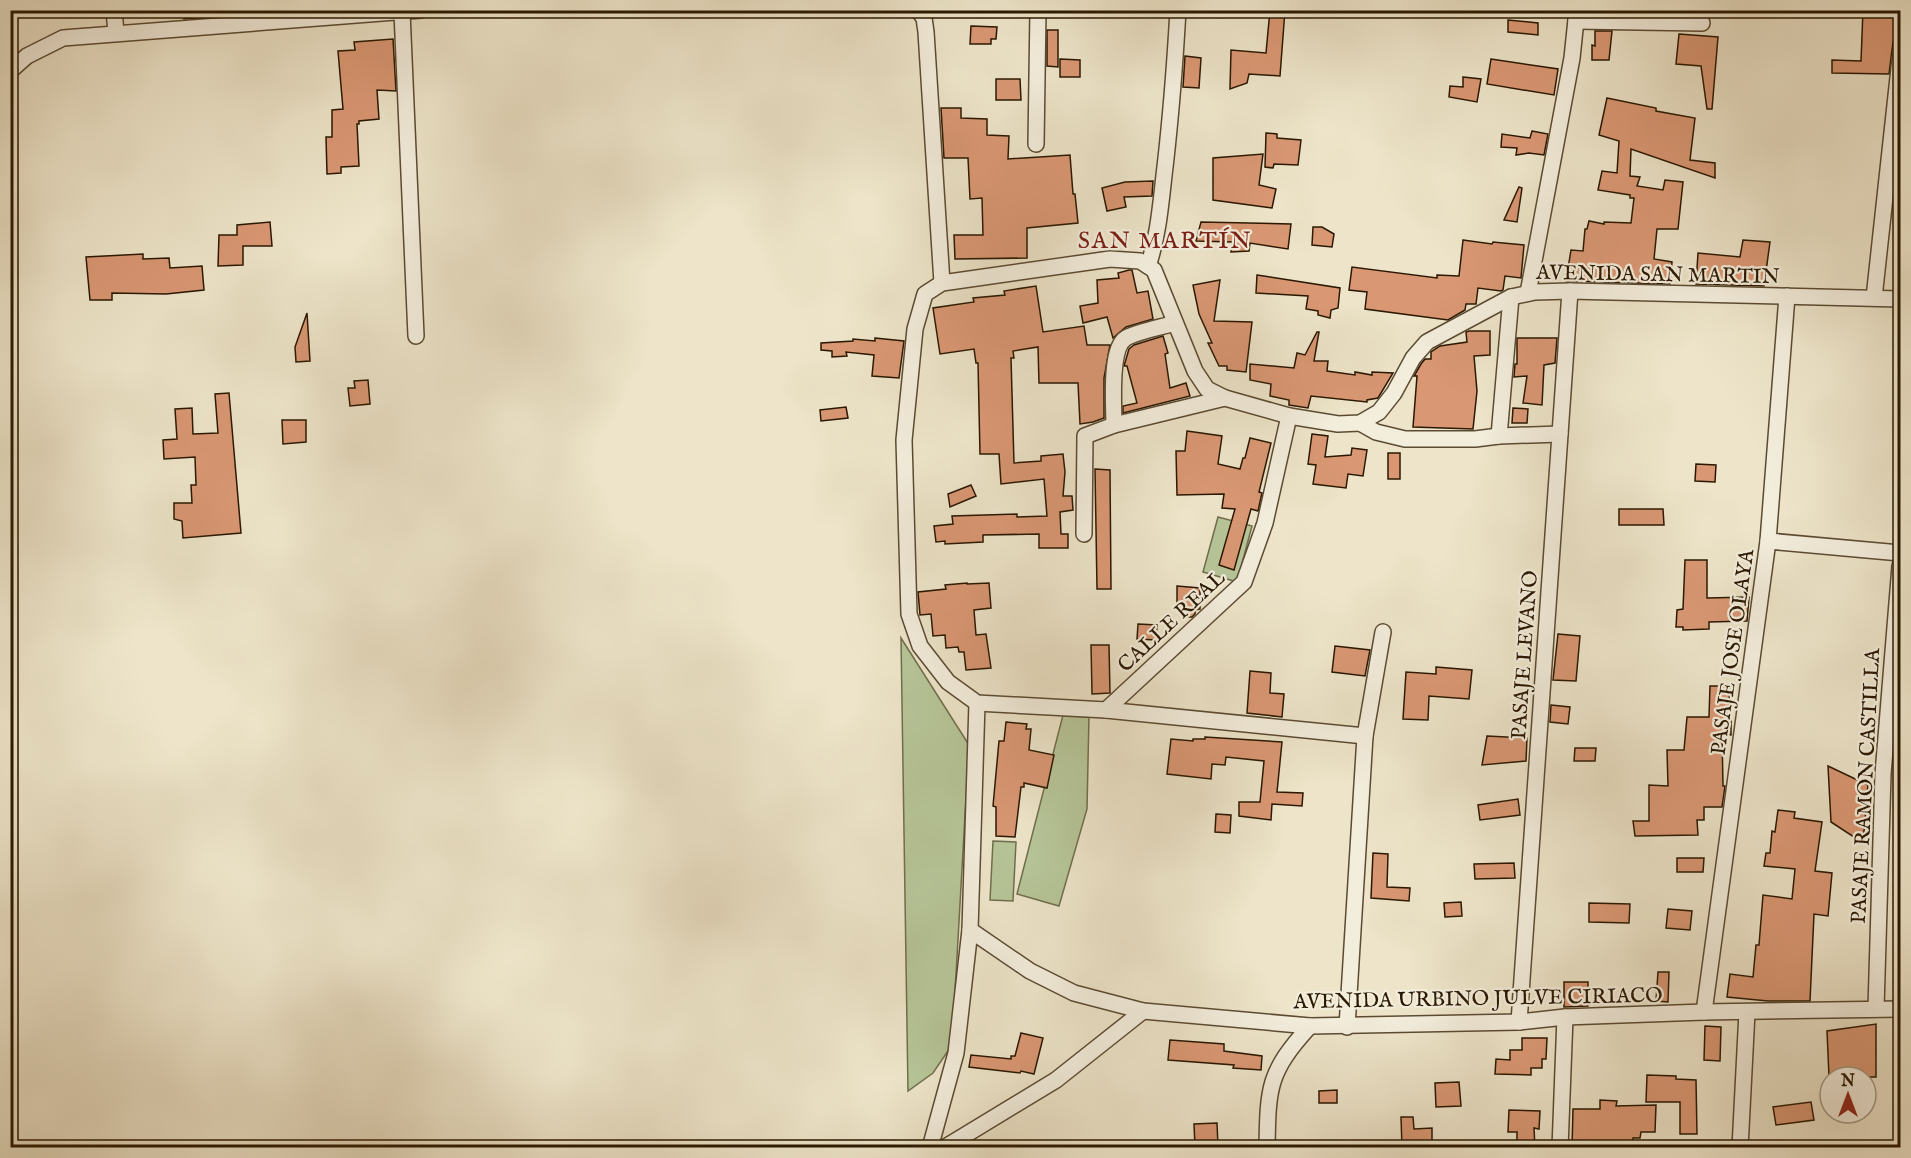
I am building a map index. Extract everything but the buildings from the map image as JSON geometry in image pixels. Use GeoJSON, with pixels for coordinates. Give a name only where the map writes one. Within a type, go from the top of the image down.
{"type":"FeatureCollection","features":[{"type":"Feature","properties":{"kind":"street"},"geometry":{"type":"LineString","coordinates":[[114,10],[116,33]]}},
{"type":"Feature","properties":{"kind":"street"},"geometry":{"type":"LineString","coordinates":[[10,71],[27,56],[63,38],[325,14],[421,10]]}},
{"type":"Feature","properties":{"kind":"street"},"geometry":{"type":"LineString","coordinates":[[918,10],[924,18],[926,32],[942,284]]}},
{"type":"Feature","properties":{"kind":"street"},"geometry":{"type":"LineString","coordinates":[[1036,144],[1038,10]]}},
{"type":"Feature","properties":{"kind":"street"},"geometry":{"type":"LineString","coordinates":[[1148,266],[1155,245],[1159,217],[1173,97],[1178,10]]}},
{"type":"Feature","properties":{"kind":"street"},"geometry":{"type":"LineString","coordinates":[[402,12],[416,336]]}},
{"type":"Feature","properties":{"kind":"street"},"geometry":{"type":"LineString","coordinates":[[1528,293],[1572,58],[1577,16],[1702,23]]}},
{"type":"Feature","properties":{"kind":"street"},"geometry":{"type":"LineString","coordinates":[[1874,298],[1900,59]]}},
{"type":"Feature","properties":{"kind":"street"},"geometry":{"type":"LineString","coordinates":[[1365,736],[1106,710],[977,703],[948,682],[920,646],[909,614],[904,440],[915,329],[925,294],[942,284],[1110,259],[1140,261],[1154,270],[1195,371],[1207,389],[1225,398],[1289,416],[1338,424],[1360,423],[1376,432],[1405,439],[1475,439],[1560,434]]}},
{"type":"Feature","properties":{"kind":"street","name":"AVENIDA SAN MARTIN"},"geometry":{"type":"LineString","coordinates":[[1360,423],[1379,412],[1394,393],[1413,358],[1427,342],[1511,297],[1528,293],[1570,291],[1900,299]]}},
{"type":"Feature","properties":{"kind":"street","name":"PASAJE LEVANO"},"geometry":{"type":"LineString","coordinates":[[1519,1022],[1570,291]]}},
{"type":"Feature","properties":{"kind":"street","name":"PASAJE JOSE OLAYA"},"geometry":{"type":"LineString","coordinates":[[1704,1012],[1768,540],[1787,296]]}},
{"type":"Feature","properties":{"kind":"street"},"geometry":{"type":"LineString","coordinates":[[1499,436],[1511,297]]}},
{"type":"Feature","properties":{"kind":"street"},"geometry":{"type":"LineString","coordinates":[[1114,425],[1115,361],[1119,345],[1125,339],[1175,323]]}},
{"type":"Feature","properties":{"kind":"street"},"geometry":{"type":"LineString","coordinates":[[1084,534],[1084,436],[1114,425],[1225,398]]}},
{"type":"Feature","properties":{"kind":"street","name":"CALLE REAL"},"geometry":{"type":"LineString","coordinates":[[1106,710],[1244,582],[1265,523],[1289,416]]}},
{"type":"Feature","properties":{"kind":"street"},"geometry":{"type":"LineString","coordinates":[[1768,540],[1900,553]]}},
{"type":"Feature","properties":{"kind":"street","name":"PASAJE RAMON CASTILLA"},"geometry":{"type":"LineString","coordinates":[[1876,1008],[1883,774],[1900,566]]}},
{"type":"Feature","properties":{"kind":"street"},"geometry":{"type":"LineString","coordinates":[[1347,1027],[1365,736],[1383,632]]}},
{"type":"Feature","properties":{"kind":"street"},"geometry":{"type":"LineString","coordinates":[[930,1148],[956,1053],[970,930],[977,703]]}},
{"type":"Feature","properties":{"kind":"street","name":"AVENIDA URBINO JULVE CIRIACO"},"geometry":{"type":"LineString","coordinates":[[970,930],[1030,971],[1074,993],[1143,1011],[1310,1026],[1519,1022],[1565,1017],[1704,1012],[1900,1009]]}},
{"type":"Feature","properties":{"kind":"street"},"geometry":{"type":"LineString","coordinates":[[944,1148],[1056,1080],[1143,1011]]}},
{"type":"Feature","properties":{"kind":"street"},"geometry":{"type":"LineString","coordinates":[[1740,1148],[1747,1012]]}},
{"type":"Feature","properties":{"kind":"street"},"geometry":{"type":"LineString","coordinates":[[1560,1148],[1565,1017]]}},
{"type":"Feature","properties":{"kind":"street"},"geometry":{"type":"LineString","coordinates":[[1267,1148],[1268,1101],[1274,1074],[1288,1051],[1310,1026]]}},
{"type":"Feature","properties":{"kind":"green space"},"geometry":{"type":"Polygon","coordinates":[[[1218,517],[1252,526],[1237,582],[1203,572],[1218,517]]]}},
{"type":"Feature","properties":{"kind":"green space"},"geometry":{"type":"Polygon","coordinates":[[[901,638],[969,745],[952,1045],[933,1073],[908,1091],[901,638]]]}},
{"type":"Feature","properties":{"kind":"green space"},"geometry":{"type":"Polygon","coordinates":[[[1063,715],[1089,716],[1087,809],[1059,906],[1017,894],[1063,715]]]}},
{"type":"Feature","properties":{"kind":"green space"},"geometry":{"type":"Polygon","coordinates":[[[993,841],[1016,842],[1013,901],[990,900],[993,841]]]}},
{"type":"Feature","properties":{"kind":"district","name":"SAN MARTÍN"},"geometry":{"type":"Point","coordinates":[1165,240]}}]}
